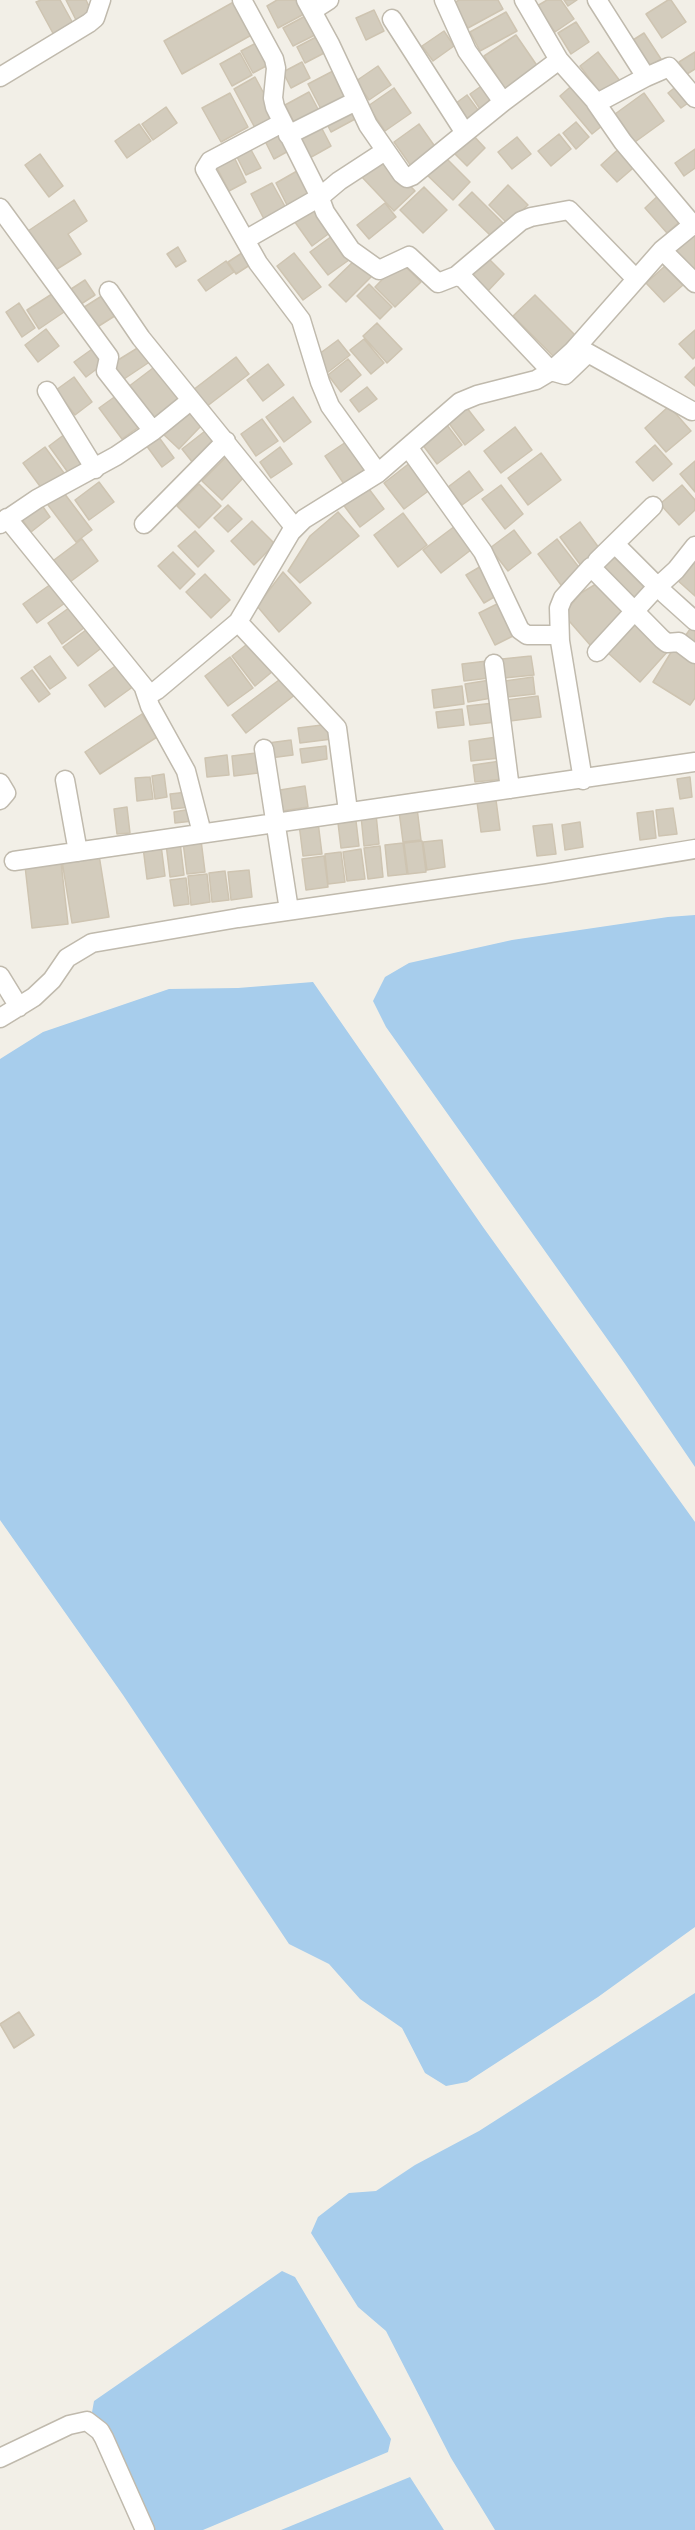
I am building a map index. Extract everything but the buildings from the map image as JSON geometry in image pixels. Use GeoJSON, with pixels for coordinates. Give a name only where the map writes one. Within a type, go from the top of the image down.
{"type":"FeatureCollection","features":[{"type":"Feature","properties":{"kind":"street"},"geometry":{"type":"LineString","coordinates":[[0,77],[89,23],[94,18],[102,0]]}},
{"type":"Feature","properties":{"kind":"street"},"geometry":{"type":"LineString","coordinates":[[242,0],[274,59],[276,68],[273,101],[320,197],[325,212],[349,247],[379,270],[409,256],[438,284],[456,276],[521,221],[569,210],[636,279]]}},
{"type":"Feature","properties":{"kind":"street"},"geometry":{"type":"LineString","coordinates":[[329,0],[309,6],[330,44],[356,101],[386,152],[407,178],[559,60]]}},
{"type":"Feature","properties":{"kind":"street"},"geometry":{"type":"LineString","coordinates":[[444,0],[467,51],[503,102]]}},
{"type":"Feature","properties":{"kind":"street"},"geometry":{"type":"LineString","coordinates":[[190,401],[153,431],[95,469],[37,499],[4,521],[144,688],[152,693],[238,622],[295,528],[304,519],[378,473],[460,402],[477,395],[536,380],[551,372],[573,351],[662,250],[694,224],[623,142],[596,103],[559,60],[524,0]]}},
{"type":"Feature","properties":{"kind":"street"},"geometry":{"type":"LineString","coordinates":[[597,0],[646,77]]}},
{"type":"Feature","properties":{"kind":"street"},"geometry":{"type":"LineString","coordinates":[[392,19],[465,133]]}},
{"type":"Feature","properties":{"kind":"street"},"geometry":{"type":"LineString","coordinates":[[596,103],[601,103],[646,77],[669,67],[695,98]]}},
{"type":"Feature","properties":{"kind":"street"},"geometry":{"type":"LineString","coordinates":[[356,101],[210,161],[205,167],[258,263],[301,320],[320,382],[330,406],[378,473]]}},
{"type":"Feature","properties":{"kind":"street"},"geometry":{"type":"LineString","coordinates":[[245,240],[320,197],[339,181],[386,152]]}},
{"type":"Feature","properties":{"kind":"street"},"geometry":{"type":"LineString","coordinates":[[0,208],[110,357],[106,371],[153,431]]}},
{"type":"Feature","properties":{"kind":"street"},"geometry":{"type":"LineString","coordinates":[[662,250],[695,284]]}},
{"type":"Feature","properties":{"kind":"street"},"geometry":{"type":"LineString","coordinates":[[456,276],[463,278],[551,372],[565,375],[588,353],[692,411]]}},
{"type":"Feature","properties":{"kind":"street"},"geometry":{"type":"LineString","coordinates":[[109,291],[133,327],[190,401],[226,441],[295,528]]}},
{"type":"Feature","properties":{"kind":"street"},"geometry":{"type":"LineString","coordinates":[[47,391],[95,469]]}},
{"type":"Feature","properties":{"kind":"street"},"geometry":{"type":"LineString","coordinates":[[144,524],[226,441]]}},
{"type":"Feature","properties":{"kind":"street"},"geometry":{"type":"LineString","coordinates":[[408,447],[483,552],[520,630],[527,635],[560,635]]}},
{"type":"Feature","properties":{"kind":"street"},"geometry":{"type":"LineString","coordinates":[[597,561],[653,506]]}},
{"type":"Feature","properties":{"kind":"street"},"geometry":{"type":"LineString","coordinates":[[583,780],[560,635],[560,602],[591,567],[667,644],[679,642],[695,620],[615,544]]}},
{"type":"Feature","properties":{"kind":"street"},"geometry":{"type":"LineString","coordinates":[[597,652],[657,586],[676,570],[695,546]]}},
{"type":"Feature","properties":{"kind":"street"},"geometry":{"type":"LineString","coordinates":[[238,622],[336,728],[348,811]]}},
{"type":"Feature","properties":{"kind":"street"},"geometry":{"type":"LineString","coordinates":[[679,642],[695,654]]}},
{"type":"Feature","properties":{"kind":"street"},"geometry":{"type":"LineString","coordinates":[[494,664],[510,789]]}},
{"type":"Feature","properties":{"kind":"street"},"geometry":{"type":"LineString","coordinates":[[144,688],[150,706],[186,771],[202,833]]}},
{"type":"Feature","properties":{"kind":"street"},"geometry":{"type":"LineString","coordinates":[[264,749],[289,910]]}},
{"type":"Feature","properties":{"kind":"street"},"geometry":{"type":"LineString","coordinates":[[14,861],[695,762]]}},
{"type":"Feature","properties":{"kind":"street"},"geometry":{"type":"LineString","coordinates":[[65,780],[78,852]]}},
{"type":"Feature","properties":{"kind":"street"},"geometry":{"type":"LineString","coordinates":[[0,783],[6,793],[0,800]]}},
{"type":"Feature","properties":{"kind":"street"},"geometry":{"type":"LineString","coordinates":[[0,976],[11,1012],[44,988],[68,958],[92,943],[289,910],[544,874],[695,849]]}},
{"type":"Feature","properties":{"kind":"street"},"geometry":{"type":"LineString","coordinates":[[0,2458],[69,2425],[87,2421],[100,2431],[104,2438],[145,2530]]}},
{"type":"Feature","properties":{"kind":"water"},"geometry":{"type":"Polygon","coordinates":[[[695,915],[695,1467],[625,1364],[386,1027],[373,1001],[385,977],[409,963],[512,940],[695,915]]]}},
{"type":"Feature","properties":{"kind":"water"},"geometry":{"type":"Polygon","coordinates":[[[313,982],[483,1227],[695,1522],[695,1927],[598,1997],[467,2082],[446,2086],[425,2073],[402,2028],[360,1999],[329,1964],[289,1944],[123,1695],[0,1520],[0,1059],[43,1032],[169,989],[238,988],[313,982]]]}},
{"type":"Feature","properties":{"kind":"water"},"geometry":{"type":"Polygon","coordinates":[[[695,1993],[695,2530],[495,2530],[451,2458],[386,2331],[358,2307],[311,2233],[318,2217],[349,2193],[376,2191],[415,2165],[479,2131],[695,1993]]]}},
{"type":"Feature","properties":{"kind":"water"},"geometry":{"type":"Polygon","coordinates":[[[282,2271],[295,2277],[391,2439],[388,2452],[203,2530],[149,2530],[91,2418],[94,2401],[282,2271]]]}},
{"type":"Feature","properties":{"kind":"water"},"geometry":{"type":"Polygon","coordinates":[[[410,2477],[444,2530],[281,2530],[410,2477]]]}}]}
